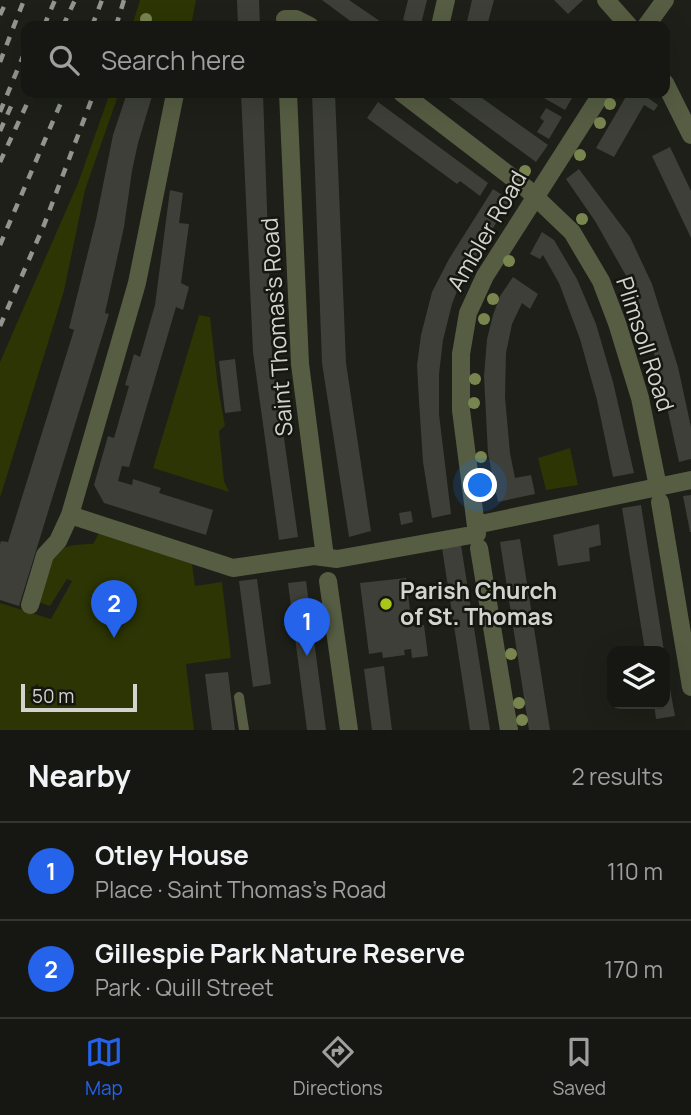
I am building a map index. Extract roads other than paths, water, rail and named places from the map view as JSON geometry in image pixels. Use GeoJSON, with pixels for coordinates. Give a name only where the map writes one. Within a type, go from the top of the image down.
{"type":"FeatureCollection","features":[{"type":"Feature","properties":{"kind":"street"},"geometry":{"type":"LineString","coordinates":[[284,0],[286,21]]}},
{"type":"Feature","properties":{"kind":"street"},"geometry":{"type":"LineString","coordinates":[[441,21],[446,0]]}},
{"type":"Feature","properties":{"kind":"street"},"geometry":{"type":"LineString","coordinates":[[606,0],[625,21]]}},
{"type":"Feature","properties":{"kind":"street"},"geometry":{"type":"LineString","coordinates":[[650,21],[665,0]]}},
{"type":"Feature","properties":{"kind":"street"},"geometry":{"type":"LineString","coordinates":[[670,93],[691,135]]}},
{"type":"Feature","properties":{"kind":"street"},"geometry":{"type":"LineString","coordinates":[[30,606],[45,555],[58,541],[70,515],[137,283],[174,98]]}},
{"type":"Feature","properties":{"kind":"street","name":"Saint Thomas's Road"},"geometry":{"type":"LineString","coordinates":[[288,98],[299,351],[325,557]]}},
{"type":"Feature","properties":{"kind":"street","name":"Ambler Road"},"geometry":{"type":"LineString","coordinates":[[509,730],[461,410],[463,332],[468,313],[485,276],[599,98]]}},
{"type":"Feature","properties":{"kind":"street","name":"Plimsoll Road"},"geometry":{"type":"LineString","coordinates":[[424,100],[527,189],[572,232],[601,281],[640,398],[685,617],[691,687]]}},
{"type":"Feature","properties":{"kind":"street"},"geometry":{"type":"LineString","coordinates":[[70,515],[233,568],[314,556],[337,559],[478,536],[659,495],[691,480]]}},
{"type":"Feature","properties":{"kind":"street"},"geometry":{"type":"LineString","coordinates":[[328,581],[349,730]]}},
{"type":"Feature","properties":{"kind":"lane"},"geometry":{"type":"LineString","coordinates":[[239,697],[244,730]]}},
{"type":"Feature","properties":{"kind":"railway"},"geometry":{"type":"LineString","coordinates":[[0,15],[7,0]]}},
{"type":"Feature","properties":{"kind":"railway"},"geometry":{"type":"LineString","coordinates":[[0,62],[24,0]]}},
{"type":"Feature","properties":{"kind":"railway"},"geometry":{"type":"LineString","coordinates":[[46,21],[55,0]]}},
{"type":"Feature","properties":{"kind":"railway"},"geometry":{"type":"LineString","coordinates":[[65,21],[75,0]]}},
{"type":"Feature","properties":{"kind":"railway"},"geometry":{"type":"LineString","coordinates":[[94,21],[102,0]]}},
{"type":"Feature","properties":{"kind":"railway"},"geometry":{"type":"LineString","coordinates":[[118,21],[124,0]]}},
{"type":"Feature","properties":{"kind":"railway"},"geometry":{"type":"LineString","coordinates":[[0,112],[21,61]]}},
{"type":"Feature","properties":{"kind":"railway"},"geometry":{"type":"LineString","coordinates":[[0,162],[30,98]]}},
{"type":"Feature","properties":{"kind":"railway"},"geometry":{"type":"LineString","coordinates":[[0,245],[63,98]]}},
{"type":"Feature","properties":{"kind":"railway"},"geometry":{"type":"LineString","coordinates":[[0,326],[44,225],[92,98]]}},
{"type":"Feature","properties":{"kind":"railway"},"geometry":{"type":"LineString","coordinates":[[0,131],[12,104]]}},
{"type":"Feature","properties":{"kind":"place","name":"Parish Church of St. Thomas"},"geometry":{"type":"Point","coordinates":[386,604]}},
{"type":"Feature","properties":{"kind":"place","name":"Gillespie Park Nature Reserve"},"geometry":{"type":"Point","coordinates":[114,638]}},
{"type":"Feature","properties":{"kind":"place","name":"Otley House"},"geometry":{"type":"Point","coordinates":[307,656]}}]}
